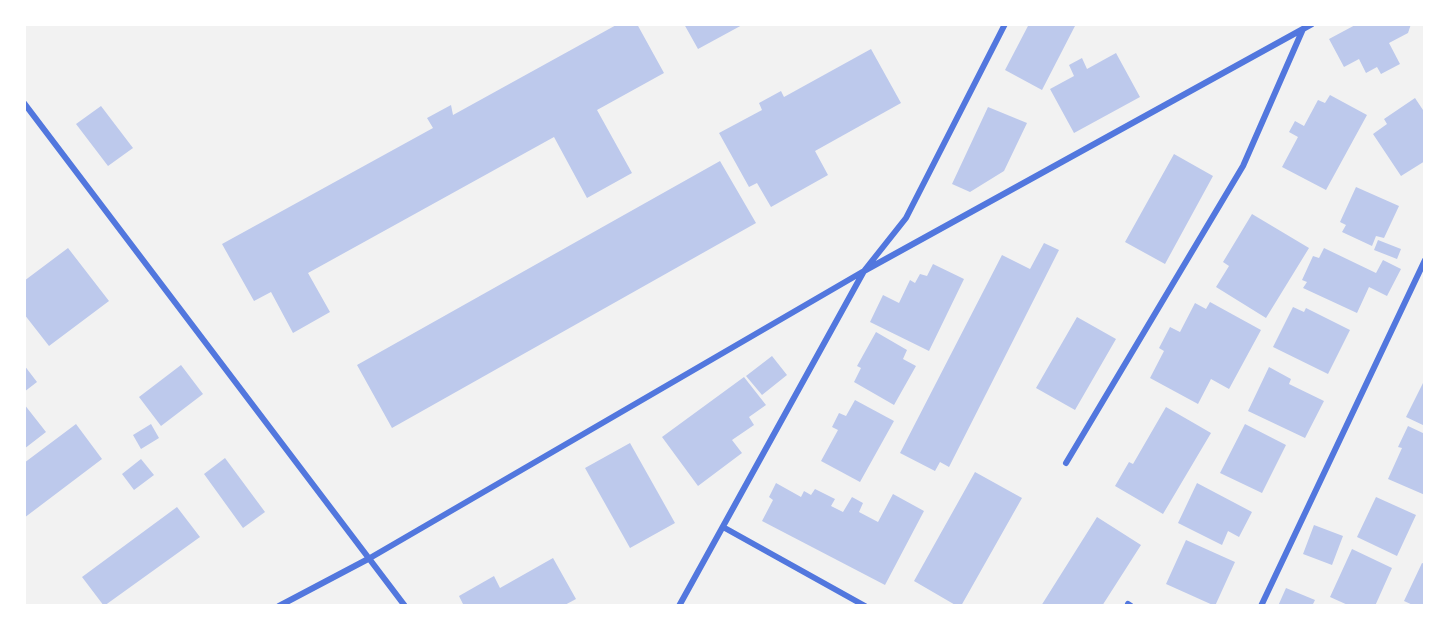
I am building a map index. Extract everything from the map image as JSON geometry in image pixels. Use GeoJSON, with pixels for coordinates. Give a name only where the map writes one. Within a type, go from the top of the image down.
{"type":"FeatureCollection","features":[{"type":"Feature","properties":{"kind":"street"},"geometry":{"type":"LineString","coordinates":[[679,606],[864,271],[906,218],[1005,24]]}},
{"type":"Feature","properties":{"kind":"street"},"geometry":{"type":"LineString","coordinates":[[279,606],[370,558],[864,271],[1311,24]]}},
{"type":"Feature","properties":{"kind":"street"},"geometry":{"type":"LineString","coordinates":[[1066,462],[1243,166],[1304,28]]}},
{"type":"Feature","properties":{"kind":"street"},"geometry":{"type":"LineString","coordinates":[[24,103],[405,606]]}},
{"type":"Feature","properties":{"kind":"street"},"geometry":{"type":"LineString","coordinates":[[1261,606],[1425,260]]}},
{"type":"Feature","properties":{"kind":"street"},"geometry":{"type":"LineString","coordinates":[[723,527],[865,606]]}},
{"type":"Feature","properties":{"kind":"building"},"geometry":{"type":"Polygon","coordinates":[[[618,24],[637,24],[664,73],[597,110],[632,173],[587,198],[554,137],[308,273],[330,312],[293,333],[271,292],[254,301],[222,244],[433,128],[427,118],[451,105],[453,115],[618,24]]]}},
{"type":"Feature","properties":{"kind":"building"},"geometry":{"type":"Polygon","coordinates":[[[684,24],[744,24],[698,49],[684,24]]]}},
{"type":"Feature","properties":{"kind":"building"},"geometry":{"type":"Polygon","coordinates":[[[1029,24],[1076,24],[1042,90],[1005,70],[1029,24]]]}},
{"type":"Feature","properties":{"kind":"building"},"geometry":{"type":"Polygon","coordinates":[[[1357,24],[1411,24],[1408,33],[1389,43],[1400,64],[1381,74],[1377,67],[1366,73],[1359,59],[1344,67],[1329,39],[1357,24]]]}},
{"type":"Feature","properties":{"kind":"building"},"geometry":{"type":"Polygon","coordinates":[[[871,49],[901,103],[815,151],[828,175],[771,207],[757,183],[749,187],[719,133],[762,110],[759,103],[781,91],[784,97],[871,49]]]}},
{"type":"Feature","properties":{"kind":"building"},"geometry":{"type":"Polygon","coordinates":[[[1116,53],[1140,97],[1074,133],[1050,89],[1074,76],[1069,65],[1082,58],[1087,69],[1116,53]]]}},
{"type":"Feature","properties":{"kind":"building"},"geometry":{"type":"Polygon","coordinates":[[[1330,95],[1367,115],[1326,190],[1282,167],[1298,137],[1289,132],[1295,121],[1304,126],[1318,100],[1325,103],[1330,95]]]}},
{"type":"Feature","properties":{"kind":"building"},"geometry":{"type":"Polygon","coordinates":[[[1415,98],[1425,113],[1425,161],[1401,176],[1373,134],[1387,124],[1384,119],[1415,98]]]}},
{"type":"Feature","properties":{"kind":"building"},"geometry":{"type":"Polygon","coordinates":[[[101,106],[133,148],[108,166],[76,124],[101,106]]]}},
{"type":"Feature","properties":{"kind":"building"},"geometry":{"type":"Polygon","coordinates":[[[988,107],[1027,123],[1004,171],[970,192],[952,184],[988,107]]]}},
{"type":"Feature","properties":{"kind":"building"},"geometry":{"type":"Polygon","coordinates":[[[1174,154],[1213,176],[1165,264],[1125,242],[1174,154]]]}},
{"type":"Feature","properties":{"kind":"building"},"geometry":{"type":"Polygon","coordinates":[[[720,161],[756,223],[392,428],[357,365],[720,161]]]}},
{"type":"Feature","properties":{"kind":"building"},"geometry":{"type":"Polygon","coordinates":[[[1356,187],[1399,206],[1384,238],[1376,236],[1372,246],[1342,232],[1346,225],[1340,222],[1356,187]]]}},
{"type":"Feature","properties":{"kind":"building"},"geometry":{"type":"Polygon","coordinates":[[[1252,214],[1309,248],[1266,318],[1216,287],[1229,266],[1223,262],[1252,214]]]}},
{"type":"Feature","properties":{"kind":"building"},"geometry":{"type":"Polygon","coordinates":[[[1378,240],[1401,249],[1397,259],[1374,250],[1378,240]]]}},
{"type":"Feature","properties":{"kind":"building"},"geometry":{"type":"Polygon","coordinates":[[[1044,243],[1059,250],[949,467],[940,462],[935,471],[900,453],[1002,255],[1030,269],[1044,243]]]}},
{"type":"Feature","properties":{"kind":"building"},"geometry":{"type":"Polygon","coordinates":[[[68,248],[109,301],[49,346],[24,314],[24,281],[68,248]]]}},
{"type":"Feature","properties":{"kind":"building"},"geometry":{"type":"Polygon","coordinates":[[[1324,248],[1376,273],[1383,260],[1401,269],[1387,296],[1369,287],[1357,313],[1303,288],[1307,282],[1302,280],[1313,256],[1319,258],[1324,248]]]}},
{"type":"Feature","properties":{"kind":"building"},"geometry":{"type":"Polygon","coordinates":[[[933,264],[964,279],[929,351],[870,322],[883,295],[899,303],[910,280],[915,283],[920,274],[927,276],[933,264]]]}},
{"type":"Feature","properties":{"kind":"building"},"geometry":{"type":"Polygon","coordinates":[[[1210,302],[1261,330],[1229,389],[1211,379],[1198,404],[1150,378],[1164,351],[1159,348],[1170,327],[1180,332],[1195,303],[1206,309],[1210,302]]]}},
{"type":"Feature","properties":{"kind":"building"},"geometry":{"type":"Polygon","coordinates":[[[1293,307],[1304,312],[1306,308],[1350,330],[1328,374],[1273,347],[1293,307]]]}},
{"type":"Feature","properties":{"kind":"building"},"geometry":{"type":"Polygon","coordinates":[[[1077,317],[1116,339],[1075,410],[1036,388],[1077,317]]]}},
{"type":"Feature","properties":{"kind":"building"},"geometry":{"type":"Polygon","coordinates":[[[876,332],[907,350],[903,359],[916,366],[894,405],[854,382],[861,368],[857,366],[876,332]]]}},
{"type":"Feature","properties":{"kind":"building"},"geometry":{"type":"Polygon","coordinates":[[[772,356],[787,375],[762,395],[746,376],[772,356]]]}},
{"type":"Feature","properties":{"kind":"building"},"geometry":{"type":"Polygon","coordinates":[[[24,365],[37,382],[24,392],[24,365]]]}},
{"type":"Feature","properties":{"kind":"building"},"geometry":{"type":"Polygon","coordinates":[[[181,365],[203,394],[161,426],[139,397],[181,365]]]}},
{"type":"Feature","properties":{"kind":"building"},"geometry":{"type":"Polygon","coordinates":[[[1269,367],[1291,379],[1289,384],[1324,401],[1305,438],[1248,411],[1269,367]]]}},
{"type":"Feature","properties":{"kind":"building"},"geometry":{"type":"Polygon","coordinates":[[[744,377],[766,405],[749,417],[754,425],[732,440],[742,453],[698,486],[662,437],[744,377]]]}},
{"type":"Feature","properties":{"kind":"building"},"geometry":{"type":"Polygon","coordinates":[[[1425,379],[1425,426],[1406,417],[1425,379]]]}},
{"type":"Feature","properties":{"kind":"building"},"geometry":{"type":"Polygon","coordinates":[[[855,400],[894,421],[860,482],[821,461],[838,430],[832,427],[839,413],[846,416],[855,400]]]}},
{"type":"Feature","properties":{"kind":"building"},"geometry":{"type":"Polygon","coordinates":[[[24,404],[46,432],[24,449],[24,404]]]}},
{"type":"Feature","properties":{"kind":"building"},"geometry":{"type":"Polygon","coordinates":[[[1166,407],[1211,433],[1163,514],[1115,486],[1129,462],[1133,464],[1166,407]]]}},
{"type":"Feature","properties":{"kind":"building"},"geometry":{"type":"Polygon","coordinates":[[[76,424],[102,459],[24,518],[24,463],[76,424]]]}},
{"type":"Feature","properties":{"kind":"building"},"geometry":{"type":"Polygon","coordinates":[[[151,424],[159,438],[141,449],[133,435],[151,424]]]}},
{"type":"Feature","properties":{"kind":"building"},"geometry":{"type":"Polygon","coordinates":[[[1245,424],[1286,445],[1262,493],[1220,473],[1245,424]]]}},
{"type":"Feature","properties":{"kind":"building"},"geometry":{"type":"Polygon","coordinates":[[[1408,426],[1425,434],[1425,495],[1388,479],[1402,448],[1398,447],[1408,426]]]}},
{"type":"Feature","properties":{"kind":"building"},"geometry":{"type":"Polygon","coordinates":[[[630,443],[675,523],[630,548],[585,468],[630,443]]]}},
{"type":"Feature","properties":{"kind":"building"},"geometry":{"type":"Polygon","coordinates":[[[225,458],[265,512],[243,528],[204,474],[225,458]]]}},
{"type":"Feature","properties":{"kind":"building"},"geometry":{"type":"Polygon","coordinates":[[[141,459],[154,475],[134,490],[122,474],[141,459]]]}},
{"type":"Feature","properties":{"kind":"building"},"geometry":{"type":"Polygon","coordinates":[[[975,472],[1022,498],[961,606],[957,606],[914,581],[975,472]]]}},
{"type":"Feature","properties":{"kind":"building"},"geometry":{"type":"Polygon","coordinates":[[[776,483],[801,497],[804,491],[811,495],[815,489],[835,499],[831,506],[843,512],[852,497],[863,503],[859,512],[878,522],[893,494],[924,511],[885,585],[762,521],[773,500],[769,497],[776,483]]]}},
{"type":"Feature","properties":{"kind":"building"},"geometry":{"type":"Polygon","coordinates":[[[1197,483],[1252,512],[1239,537],[1228,531],[1222,545],[1178,523],[1197,483]]]}},
{"type":"Feature","properties":{"kind":"building"},"geometry":{"type":"Polygon","coordinates":[[[1376,497],[1416,515],[1397,556],[1357,537],[1376,497]]]}},
{"type":"Feature","properties":{"kind":"building"},"geometry":{"type":"Polygon","coordinates":[[[177,507],[200,537],[104,606],[82,577],[177,507]]]}},
{"type":"Feature","properties":{"kind":"building"},"geometry":{"type":"Polygon","coordinates":[[[1097,517],[1141,545],[1102,606],[1041,606],[1097,517]]]}},
{"type":"Feature","properties":{"kind":"building"},"geometry":{"type":"Polygon","coordinates":[[[1314,525],[1343,536],[1332,565],[1303,554],[1314,525]]]}},
{"type":"Feature","properties":{"kind":"building"},"geometry":{"type":"Polygon","coordinates":[[[1186,540],[1235,562],[1215,606],[1166,584],[1186,540]]]}},
{"type":"Feature","properties":{"kind":"building"},"geometry":{"type":"Polygon","coordinates":[[[1352,549],[1392,568],[1375,606],[1350,606],[1330,597],[1352,549]]]}},
{"type":"Feature","properties":{"kind":"building"},"geometry":{"type":"Polygon","coordinates":[[[553,558],[576,599],[563,606],[464,606],[459,596],[494,576],[500,588],[553,558]]]}},
{"type":"Feature","properties":{"kind":"building"},"geometry":{"type":"Polygon","coordinates":[[[1422,563],[1425,564],[1425,606],[1415,606],[1404,601],[1422,563]]]}},
{"type":"Feature","properties":{"kind":"building"},"geometry":{"type":"Polygon","coordinates":[[[1286,588],[1315,600],[1312,606],[1278,606],[1286,588]]]}}]}
